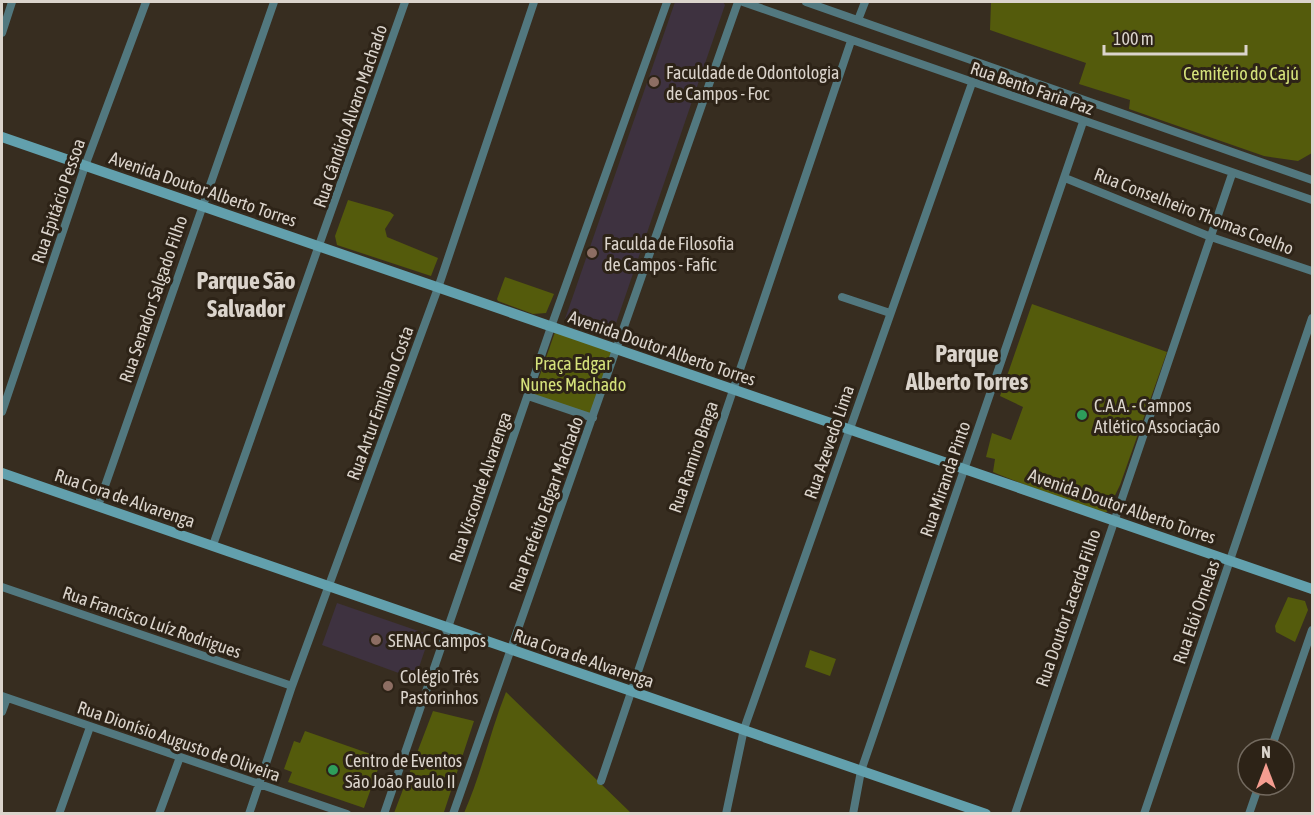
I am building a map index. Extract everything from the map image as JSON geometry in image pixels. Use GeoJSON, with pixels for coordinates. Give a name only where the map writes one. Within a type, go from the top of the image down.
{"type":"FeatureCollection","features":[{"type":"Feature","properties":{"kind":"main road","name":"Avenida Doutor Alberto Torres"},"geometry":{"type":"LineString","coordinates":[[2,137],[1312,589]]}},
{"type":"Feature","properties":{"kind":"main road","name":"Rua Cora de Alvarenga"},"geometry":{"type":"LineString","coordinates":[[2,473],[330,585],[446,629],[744,729],[980,812]]}},
{"type":"Feature","properties":{"kind":"street"},"geometry":{"type":"LineString","coordinates":[[2,33],[12,2]]}},
{"type":"Feature","properties":{"kind":"street","name":"Rua Epitácio Pessoa"},"geometry":{"type":"LineString","coordinates":[[2,412],[85,166],[146,2]]}},
{"type":"Feature","properties":{"kind":"street","name":"Rua Senador Salgado Filho"},"geometry":{"type":"LineString","coordinates":[[98,506],[201,205],[274,2]]}},
{"type":"Feature","properties":{"kind":"street","name":"Rua Cândido Alvaro Machado"},"geometry":{"type":"LineString","coordinates":[[213,545],[320,248],[405,2]]}},
{"type":"Feature","properties":{"kind":"street","name":"Rua Artur Emiliano Costa"},"geometry":{"type":"LineString","coordinates":[[249,813],[292,686],[438,288],[534,2]]}},
{"type":"Feature","properties":{"kind":"street","name":"Rua Visconde Alvarenga"},"geometry":{"type":"LineString","coordinates":[[384,813],[551,327],[667,2]]}},
{"type":"Feature","properties":{"kind":"street","name":"Rua Bento Faria Paz"},"geometry":{"type":"LineString","coordinates":[[741,2],[1312,201]]}},
{"type":"Feature","properties":{"kind":"street","name":"Rua Prefeito Edgar Machado"},"geometry":{"type":"LineString","coordinates":[[453,813],[741,2]]}},
{"type":"Feature","properties":{"kind":"street","name":"Rua Bento Faria Paz"},"geometry":{"type":"LineString","coordinates":[[806,2],[1312,180]]}},
{"type":"Feature","properties":{"kind":"street"},"geometry":{"type":"LineString","coordinates":[[858,20],[865,2]]}},
{"type":"Feature","properties":{"kind":"street","name":"Rua Ramiro Braga"},"geometry":{"type":"LineString","coordinates":[[601,780],[850,41]]}},
{"type":"Feature","properties":{"kind":"street","name":"Rua Azevedo Lima"},"geometry":{"type":"LineString","coordinates":[[726,813],[744,729],[972,83]]}},
{"type":"Feature","properties":{"kind":"street","name":"Rua Miranda Pinto"},"geometry":{"type":"LineString","coordinates":[[853,813],[861,771],[1083,122]]}},
{"type":"Feature","properties":{"kind":"street","name":"Rua Doutor Lacerda Filho"},"geometry":{"type":"LineString","coordinates":[[1015,813],[1232,174]]}},
{"type":"Feature","properties":{"kind":"street","name":"Rua Conselheiro Thomas Coelho"},"geometry":{"type":"LineString","coordinates":[[1065,178],[1210,237],[1312,271]]}},
{"type":"Feature","properties":{"kind":"street"},"geometry":{"type":"LineString","coordinates":[[842,297],[890,313]]}},
{"type":"Feature","properties":{"kind":"street","name":"Rua Elói Ornelas"},"geometry":{"type":"LineString","coordinates":[[1144,813],[1312,318]]}},
{"type":"Feature","properties":{"kind":"street"},"geometry":{"type":"LineString","coordinates":[[528,396],[593,418]]}},
{"type":"Feature","properties":{"kind":"street","name":"Rua Francisco Luíz Rodrigues"},"geometry":{"type":"LineString","coordinates":[[2,587],[292,686]]}},
{"type":"Feature","properties":{"kind":"street"},"geometry":{"type":"LineString","coordinates":[[1275,737],[1312,630]]}},
{"type":"Feature","properties":{"kind":"street"},"geometry":{"type":"LineString","coordinates":[[2,712],[4,697]]}},
{"type":"Feature","properties":{"kind":"street","name":"Rua Dionísio Augusto de Oliveira"},"geometry":{"type":"LineString","coordinates":[[4,697],[258,785],[347,813]]}},
{"type":"Feature","properties":{"kind":"street"},"geometry":{"type":"LineString","coordinates":[[59,813],[90,727]]}},
{"type":"Feature","properties":{"kind":"street"},"geometry":{"type":"LineString","coordinates":[[159,813],[180,758]]}},
{"type":"Feature","properties":{"kind":"street"},"geometry":{"type":"LineString","coordinates":[[1249,813],[1254,797]]}},
{"type":"Feature","properties":{"kind":"shaded area"},"geometry":{"type":"Polygon","coordinates":[[[675,2],[723,2],[725,5],[612,335],[565,319],[675,2]]]}},
{"type":"Feature","properties":{"kind":"shaded area","name":"SENAC Campos"},"geometry":{"type":"Polygon","coordinates":[[[337,603],[430,635],[415,679],[322,645],[337,603]]]}},
{"type":"Feature","properties":{"kind":"green space","name":"Cemitério do Cajú"},"geometry":{"type":"Polygon","coordinates":[[[991,2],[1312,2],[1312,153],[1298,161],[1264,156],[1129,109],[1130,100],[1079,84],[1086,63],[990,30],[991,2]]]}},
{"type":"Feature","properties":{"kind":"green space"},"geometry":{"type":"Polygon","coordinates":[[[348,200],[394,215],[385,229],[387,237],[438,258],[431,276],[337,245],[335,236],[348,200]]]}},
{"type":"Feature","properties":{"kind":"green space"},"geometry":{"type":"Polygon","coordinates":[[[505,277],[554,294],[546,313],[533,314],[498,301],[505,277]]]}},
{"type":"Feature","properties":{"kind":"green space","name":"C.A.A. - Campos Atlético Associação"},"geometry":{"type":"Polygon","coordinates":[[[1032,304],[1167,352],[1120,485],[1107,512],[1096,512],[993,472],[995,459],[986,457],[992,433],[1011,440],[1023,407],[1000,396],[1032,304]]]}},
{"type":"Feature","properties":{"kind":"green space","name":"Praça Edgar Nunes Machado"},"geometry":{"type":"Polygon","coordinates":[[[555,332],[613,352],[591,415],[533,395],[555,332]]]}},
{"type":"Feature","properties":{"kind":"green space"},"geometry":{"type":"Polygon","coordinates":[[[1288,597],[1305,601],[1308,610],[1295,642],[1276,632],[1275,626],[1288,597]]]}},
{"type":"Feature","properties":{"kind":"green space"},"geometry":{"type":"Polygon","coordinates":[[[810,650],[836,659],[830,676],[805,667],[810,650]]]}},
{"type":"Feature","properties":{"kind":"green space"},"geometry":{"type":"Polygon","coordinates":[[[506,692],[631,813],[464,813],[506,692]]]}},
{"type":"Feature","properties":{"kind":"green space"},"geometry":{"type":"Polygon","coordinates":[[[433,711],[474,721],[444,812],[394,813],[433,711]]]}},
{"type":"Feature","properties":{"kind":"green space","name":"Centro de Eventos São João Paulo II"},"geometry":{"type":"Polygon","coordinates":[[[305,731],[382,758],[364,808],[288,782],[292,772],[284,769],[294,741],[300,743],[305,731]]]}},
{"type":"Feature","properties":{"kind":"place","name":"Faculdade de Odontologia de Campos - Foc"},"geometry":{"type":"Point","coordinates":[654,82]}},
{"type":"Feature","properties":{"kind":"place","name":"Faculda de Filosofia de Campos - Fafic"},"geometry":{"type":"Point","coordinates":[592,253]}},
{"type":"Feature","properties":{"kind":"place","name":"C.A.A. - Campos Atlético Associação"},"geometry":{"type":"Point","coordinates":[1082,415]}},
{"type":"Feature","properties":{"kind":"place","name":"SENAC Campos"},"geometry":{"type":"Point","coordinates":[376,640]}},
{"type":"Feature","properties":{"kind":"place","name":"Colégio Três Pastorinhos"},"geometry":{"type":"Point","coordinates":[388,686]}},
{"type":"Feature","properties":{"kind":"place","name":"Centro de Eventos São João Paulo II"},"geometry":{"type":"Point","coordinates":[333,770]}},
{"type":"Feature","properties":{"kind":"district","name":"Parque São Salvador"},"geometry":{"type":"Point","coordinates":[246,294]}},
{"type":"Feature","properties":{"kind":"district","name":"Parque Alberto Torres"},"geometry":{"type":"Point","coordinates":[967,367]}}]}
